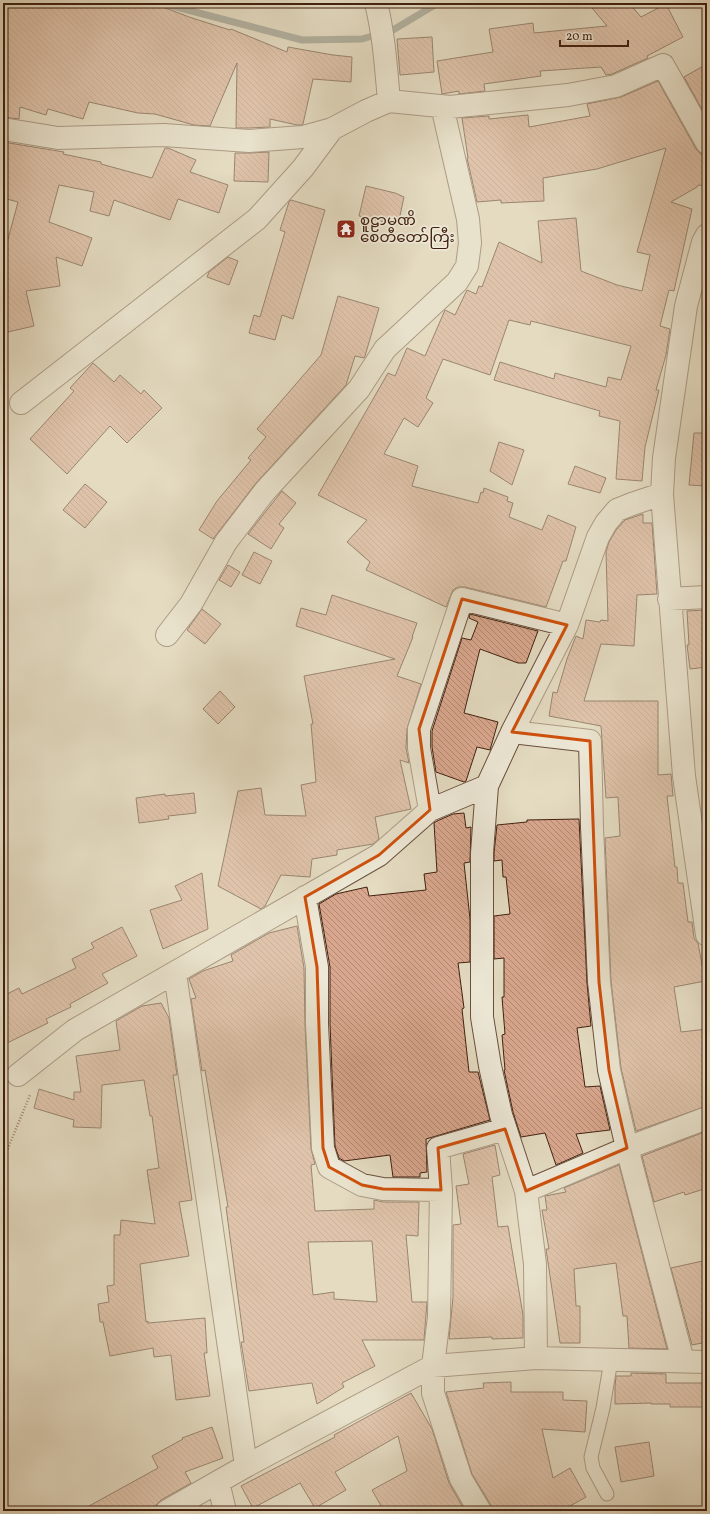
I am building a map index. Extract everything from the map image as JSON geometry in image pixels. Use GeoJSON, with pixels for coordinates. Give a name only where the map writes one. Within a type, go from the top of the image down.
{"type":"FeatureCollection","features":[{"type":"Feature","properties":{"kind":"street"},"geometry":{"type":"LineString","coordinates":[[378,13],[385,52],[389,101]]}},
{"type":"Feature","properties":{"kind":"street"},"geometry":{"type":"LineString","coordinates":[[3,129],[58,138],[164,135],[249,141],[303,136],[332,129],[389,101],[450,107],[568,95],[616,86],[663,65],[707,142]]}},
{"type":"Feature","properties":{"kind":"street"},"geometry":{"type":"LineString","coordinates":[[166,636],[191,604],[226,542],[265,491],[359,389],[385,349],[457,282],[467,266],[470,243],[468,219],[442,106]]}},
{"type":"Feature","properties":{"kind":"street"},"geometry":{"type":"LineString","coordinates":[[21,403],[257,219],[303,168],[332,129]]}},
{"type":"Feature","properties":{"kind":"street"},"geometry":{"type":"LineString","coordinates":[[707,235],[686,306],[664,458],[662,494],[684,776],[707,935]]}},
{"type":"Feature","properties":{"kind":"street"},"geometry":{"type":"LineString","coordinates":[[536,1358],[535,1264],[526,1191],[505,1129],[490,1066],[482,1017],[482,853],[487,786],[512,732],[567,626],[598,537],[606,523],[617,510],[662,494]]}},
{"type":"Feature","properties":{"kind":"street"},"geometry":{"type":"LineString","coordinates":[[669,599],[707,597]]}},
{"type":"Feature","properties":{"kind":"street"},"geometry":{"type":"LineString","coordinates":[[430,810],[419,748],[419,729],[462,599],[567,626]]}},
{"type":"Feature","properties":{"kind":"street"},"geometry":{"type":"LineString","coordinates":[[512,732],[590,741],[592,827],[599,982],[609,1070],[627,1148],[683,1361]]}},
{"type":"Feature","properties":{"kind":"street"},"geometry":{"type":"LineString","coordinates":[[25,1082],[75,1030],[379,854],[430,810],[487,786]]}},
{"type":"Feature","properties":{"kind":"street"},"geometry":{"type":"LineString","coordinates":[[305,897],[317,967],[317,1024],[323,1148],[329,1168],[362,1185],[383,1190],[441,1190]]}},
{"type":"Feature","properties":{"kind":"street"},"geometry":{"type":"LineString","coordinates":[[175,973],[246,1466]]}},
{"type":"Feature","properties":{"kind":"street"},"geometry":{"type":"LineString","coordinates":[[526,1191],[627,1148],[707,1118]]}},
{"type":"Feature","properties":{"kind":"street"},"geometry":{"type":"LineString","coordinates":[[480,1511],[461,1479],[433,1394],[433,1366],[440,1317],[441,1190],[438,1148],[505,1129]]}},
{"type":"Feature","properties":{"kind":"street"},"geometry":{"type":"LineString","coordinates":[[167,1511],[246,1466],[433,1366],[536,1358],[707,1362]]}},
{"type":"Feature","properties":{"kind":"street"},"geometry":{"type":"LineString","coordinates":[[218,1482],[225,1511]]}},
{"type":"Feature","properties":{"kind":"lane"},"geometry":{"type":"LineString","coordinates":[[607,1494],[593,1468],[591,1457],[603,1408],[611,1360]]}},
{"type":"Feature","properties":{"kind":"path"},"geometry":{"type":"LineString","coordinates":[[3,1160],[25,1082]]}},
{"type":"Feature","properties":{"kind":"path"},"geometry":{"type":"LineString","coordinates":[[3,1504],[10,1511]]}},
{"type":"Feature","properties":{"kind":"highlighted area"},"geometry":{"type":"Polygon","coordinates":[[[462,599],[567,625],[512,732],[590,741],[599,982],[609,1070],[627,1148],[526,1191],[505,1129],[438,1148],[441,1190],[383,1189],[362,1185],[329,1167],[323,1148],[317,967],[305,897],[379,855],[430,810],[419,729],[462,599]]]}},
{"type":"Feature","properties":{"kind":"building"},"geometry":{"type":"Polygon","coordinates":[[[3,3],[152,3],[192,18],[230,30],[231,29],[287,52],[288,47],[352,57],[351,82],[313,79],[303,124],[301,125],[270,119],[270,127],[236,128],[237,63],[210,126],[194,125],[155,114],[138,113],[89,102],[83,119],[48,109],[46,115],[20,107],[19,119],[3,117],[3,3]]]}},
{"type":"Feature","properties":{"kind":"building"},"geometry":{"type":"Polygon","coordinates":[[[588,3],[629,3],[641,17],[666,4],[683,37],[647,56],[648,58],[612,74],[606,75],[601,67],[540,71],[541,76],[484,84],[485,91],[459,94],[459,91],[442,94],[437,61],[493,52],[489,29],[533,23],[534,33],[607,26],[588,3]]]}},
{"type":"Feature","properties":{"kind":"building"},"geometry":{"type":"Polygon","coordinates":[[[432,37],[434,72],[400,75],[397,39],[432,37]]]}},
{"type":"Feature","properties":{"kind":"building"},"geometry":{"type":"Polygon","coordinates":[[[707,64],[707,118],[684,77],[707,64]]]}},
{"type":"Feature","properties":{"kind":"building"},"geometry":{"type":"Polygon","coordinates":[[[658,81],[696,149],[701,154],[707,155],[707,186],[698,185],[671,202],[692,209],[674,291],[669,290],[660,326],[670,329],[666,355],[656,390],[659,390],[645,447],[642,481],[616,479],[620,421],[599,416],[600,411],[494,380],[500,362],[554,379],[555,373],[606,387],[608,377],[621,380],[631,346],[531,321],[530,325],[509,320],[490,375],[443,359],[426,398],[433,403],[418,427],[404,418],[384,454],[418,466],[412,486],[478,503],[481,492],[483,493],[484,488],[508,497],[507,501],[513,503],[509,517],[542,530],[548,515],[576,527],[566,561],[563,561],[546,607],[465,587],[458,587],[453,590],[446,607],[366,570],[370,562],[347,542],[367,520],[318,495],[388,373],[395,376],[407,348],[425,356],[445,310],[455,315],[467,290],[476,294],[479,286],[482,287],[499,242],[542,263],[538,221],[576,218],[581,271],[617,285],[642,291],[650,255],[637,252],[666,148],[597,169],[543,178],[544,201],[501,203],[501,200],[477,202],[467,158],[462,118],[489,116],[489,119],[528,115],[529,127],[590,116],[587,104],[621,97],[658,81]]]}},
{"type":"Feature","properties":{"kind":"building"},"geometry":{"type":"Polygon","coordinates":[[[3,142],[64,152],[63,154],[101,162],[101,164],[152,178],[165,148],[168,148],[196,160],[190,172],[228,185],[219,213],[178,199],[170,220],[114,200],[109,216],[90,211],[94,192],[59,185],[49,222],[92,238],[82,266],[56,257],[60,286],[26,291],[34,326],[3,333],[3,245],[7,243],[18,202],[3,198],[3,142]]]}},
{"type":"Feature","properties":{"kind":"building"},"geometry":{"type":"Polygon","coordinates":[[[269,152],[268,182],[234,181],[235,153],[269,152]]]}},
{"type":"Feature","properties":{"kind":"building"},"geometry":{"type":"Polygon","coordinates":[[[366,186],[395,193],[404,197],[398,225],[359,216],[366,186]]]}},
{"type":"Feature","properties":{"kind":"building"},"geometry":{"type":"Polygon","coordinates":[[[291,200],[325,210],[293,319],[282,315],[275,340],[249,333],[254,315],[260,317],[285,232],[280,230],[291,200]]]}},
{"type":"Feature","properties":{"kind":"building"},"geometry":{"type":"Polygon","coordinates":[[[228,257],[238,261],[229,285],[207,277],[209,272],[228,257]]]}},
{"type":"Feature","properties":{"kind":"building"},"geometry":{"type":"Polygon","coordinates":[[[338,296],[379,308],[364,358],[355,356],[346,385],[256,483],[213,539],[199,530],[217,501],[251,460],[248,458],[266,437],[257,429],[321,355],[338,296]]]}},
{"type":"Feature","properties":{"kind":"building"},"geometry":{"type":"Polygon","coordinates":[[[93,363],[114,382],[120,375],[141,394],[144,390],[162,408],[127,443],[110,426],[67,474],[30,439],[74,391],[70,388],[93,363]]]}},
{"type":"Feature","properties":{"kind":"building"},"geometry":{"type":"Polygon","coordinates":[[[694,433],[707,433],[707,486],[689,485],[694,433]]]}},
{"type":"Feature","properties":{"kind":"building"},"geometry":{"type":"Polygon","coordinates":[[[499,442],[524,450],[512,485],[490,471],[499,442]]]}},
{"type":"Feature","properties":{"kind":"building"},"geometry":{"type":"Polygon","coordinates":[[[575,466],[606,478],[600,493],[568,484],[575,466]]]}},
{"type":"Feature","properties":{"kind":"building"},"geometry":{"type":"Polygon","coordinates":[[[85,484],[107,502],[85,528],[63,510],[85,484]]]}},
{"type":"Feature","properties":{"kind":"building"},"geometry":{"type":"Polygon","coordinates":[[[282,491],[296,503],[279,524],[284,528],[271,549],[248,534],[282,491]]]}},
{"type":"Feature","properties":{"kind":"building"},"geometry":{"type":"Polygon","coordinates":[[[643,514],[643,523],[652,523],[657,594],[637,595],[634,646],[601,644],[584,701],[658,701],[658,775],[671,774],[673,796],[667,796],[675,867],[677,867],[678,883],[683,883],[688,922],[692,922],[694,938],[698,943],[705,981],[674,987],[681,1032],[707,1029],[707,1106],[636,1131],[621,1068],[611,981],[605,838],[620,836],[618,797],[606,798],[601,726],[549,716],[553,692],[557,693],[567,659],[576,636],[583,639],[586,620],[600,622],[601,620],[608,621],[606,552],[609,542],[616,530],[625,520],[643,514]]]}},
{"type":"Feature","properties":{"kind":"building"},"geometry":{"type":"Polygon","coordinates":[[[254,552],[272,561],[260,584],[242,575],[254,552]]]}},
{"type":"Feature","properties":{"kind":"building"},"geometry":{"type":"Polygon","coordinates":[[[228,565],[240,572],[231,587],[219,580],[228,565]]]}},
{"type":"Feature","properties":{"kind":"building"},"geometry":{"type":"Polygon","coordinates":[[[332,595],[417,623],[413,637],[397,676],[421,684],[407,729],[406,748],[409,763],[400,760],[411,809],[375,817],[379,839],[373,844],[337,850],[337,855],[312,859],[310,877],[281,875],[265,906],[261,909],[218,886],[238,791],[261,788],[265,815],[306,816],[301,785],[316,782],[311,724],[313,724],[304,676],[395,659],[296,626],[301,608],[326,615],[332,595]]]}},
{"type":"Feature","properties":{"kind":"building"},"geometry":{"type":"Polygon","coordinates":[[[202,609],[221,624],[205,644],[187,630],[202,609]]]}},
{"type":"Feature","properties":{"kind":"building"},"geometry":{"type":"Polygon","coordinates":[[[707,610],[707,667],[690,669],[687,645],[689,645],[687,611],[707,610]]]}},
{"type":"Feature","properties":{"kind":"building"},"geometry":{"type":"Polygon","coordinates":[[[470,614],[538,631],[526,663],[518,663],[480,649],[464,713],[498,722],[490,750],[477,747],[466,781],[464,782],[436,772],[432,747],[432,731],[462,638],[471,640],[478,622],[469,618],[470,614]]]}},
{"type":"Feature","properties":{"kind":"building"},"geometry":{"type":"Polygon","coordinates":[[[220,691],[235,707],[218,724],[203,709],[220,691]]]}},
{"type":"Feature","properties":{"kind":"building"},"geometry":{"type":"Polygon","coordinates":[[[194,793],[196,813],[168,816],[169,819],[139,823],[136,798],[165,794],[165,796],[194,793]]]}},
{"type":"Feature","properties":{"kind":"building"},"geometry":{"type":"Polygon","coordinates":[[[464,813],[466,828],[471,827],[470,862],[464,863],[470,919],[470,962],[458,963],[464,1008],[462,1009],[469,1072],[478,1072],[490,1120],[426,1139],[427,1172],[420,1173],[420,1177],[393,1177],[390,1155],[344,1161],[339,1158],[335,1146],[330,1024],[330,967],[319,904],[336,894],[367,887],[369,896],[426,890],[424,874],[437,872],[434,823],[453,814],[464,813]]]}},
{"type":"Feature","properties":{"kind":"building"},"geometry":{"type":"Polygon","coordinates":[[[579,819],[587,983],[591,1026],[577,1028],[585,1087],[600,1086],[610,1130],[576,1134],[583,1153],[556,1165],[545,1133],[521,1137],[513,1112],[504,1070],[502,1035],[505,1034],[502,997],[504,997],[504,958],[494,959],[494,916],[510,914],[506,877],[503,877],[502,860],[494,861],[494,853],[497,825],[527,822],[527,820],[579,819]]]}},
{"type":"Feature","properties":{"kind":"building"},"geometry":{"type":"Polygon","coordinates":[[[202,873],[208,929],[163,949],[150,910],[182,900],[175,886],[202,873]]]}},
{"type":"Feature","properties":{"kind":"building"},"geometry":{"type":"Polygon","coordinates":[[[297,926],[304,968],[305,1025],[311,1149],[315,1164],[311,1165],[315,1211],[374,1209],[374,1200],[383,1202],[419,1202],[418,1236],[406,1235],[412,1302],[427,1302],[424,1340],[362,1340],[375,1366],[342,1383],[344,1387],[317,1404],[312,1383],[249,1391],[241,1342],[244,1342],[226,1207],[228,1207],[205,1070],[202,1071],[191,999],[196,998],[189,979],[203,971],[233,961],[231,955],[269,933],[297,926]],[[372,1241],[308,1242],[313,1295],[334,1292],[334,1299],[377,1302],[372,1241]]]}},
{"type":"Feature","properties":{"kind":"building"},"geometry":{"type":"Polygon","coordinates":[[[122,927],[137,956],[102,974],[108,983],[70,1004],[71,1007],[46,1019],[48,1023],[3,1045],[3,996],[19,988],[22,994],[76,968],[72,959],[94,948],[91,943],[122,927]]]}},
{"type":"Feature","properties":{"kind":"building"},"geometry":{"type":"Polygon","coordinates":[[[161,1003],[169,1018],[177,1075],[173,1075],[192,1200],[179,1202],[189,1256],[140,1264],[146,1322],[205,1318],[207,1353],[204,1353],[210,1396],[176,1400],[171,1355],[154,1357],[153,1348],[110,1356],[103,1322],[100,1322],[98,1304],[109,1302],[107,1286],[114,1285],[114,1235],[120,1235],[121,1220],[155,1224],[147,1170],[159,1168],[152,1116],[150,1116],[144,1080],[102,1085],[101,1128],[73,1127],[74,1120],[34,1108],[39,1089],[74,1100],[74,1092],[81,1092],[76,1056],[120,1050],[116,1021],[142,1006],[161,1003]]]}},
{"type":"Feature","properties":{"kind":"building"},"geometry":{"type":"Polygon","coordinates":[[[707,1131],[707,1188],[685,1195],[684,1192],[654,1202],[642,1156],[707,1131]]]}},
{"type":"Feature","properties":{"kind":"building"},"geometry":{"type":"Polygon","coordinates":[[[495,1145],[500,1175],[492,1177],[498,1227],[508,1226],[523,1315],[523,1338],[492,1339],[492,1337],[449,1339],[453,1297],[453,1225],[461,1224],[456,1186],[469,1184],[463,1154],[495,1145]]]}},
{"type":"Feature","properties":{"kind":"building"},"geometry":{"type":"Polygon","coordinates":[[[619,1165],[667,1349],[629,1348],[627,1316],[623,1316],[616,1263],[574,1269],[576,1306],[580,1306],[580,1343],[560,1343],[546,1249],[549,1249],[542,1210],[547,1210],[545,1196],[566,1192],[564,1188],[619,1165]]]}},
{"type":"Feature","properties":{"kind":"building"},"geometry":{"type":"Polygon","coordinates":[[[707,1260],[707,1342],[692,1345],[671,1268],[707,1260]]]}},
{"type":"Feature","properties":{"kind":"building"},"geometry":{"type":"Polygon","coordinates":[[[631,1373],[666,1374],[666,1383],[707,1383],[707,1407],[670,1407],[670,1404],[651,1403],[615,1404],[616,1376],[631,1376],[631,1373]]]}},
{"type":"Feature","properties":{"kind":"building"},"geometry":{"type":"Polygon","coordinates":[[[511,1382],[511,1392],[563,1392],[563,1400],[587,1401],[585,1432],[542,1429],[553,1478],[570,1468],[586,1497],[561,1511],[492,1511],[491,1505],[472,1474],[446,1392],[484,1388],[483,1383],[511,1382]]]}},
{"type":"Feature","properties":{"kind":"building"},"geometry":{"type":"Polygon","coordinates":[[[411,1393],[432,1429],[449,1483],[465,1511],[384,1511],[372,1490],[407,1471],[398,1436],[335,1472],[346,1490],[315,1508],[300,1483],[253,1508],[241,1486],[335,1437],[334,1435],[411,1393]]]}},
{"type":"Feature","properties":{"kind":"building"},"geometry":{"type":"Polygon","coordinates":[[[212,1427],[223,1458],[185,1472],[191,1483],[161,1500],[156,1505],[155,1511],[80,1511],[158,1468],[152,1456],[183,1439],[182,1438],[212,1427]]]}},
{"type":"Feature","properties":{"kind":"building"},"geometry":{"type":"Polygon","coordinates":[[[649,1442],[654,1476],[621,1482],[615,1447],[649,1442]]]}},
{"type":"Feature","properties":{"kind":"waterway"},"geometry":{"type":"LineString","coordinates":[[161,3],[302,40],[362,39],[393,30],[438,3]]}},
{"type":"Feature","properties":{"kind":"place","name":"စူဠာမဏိ စေတီတော်ကြီး"},"geometry":{"type":"Point","coordinates":[346,229]}}]}
